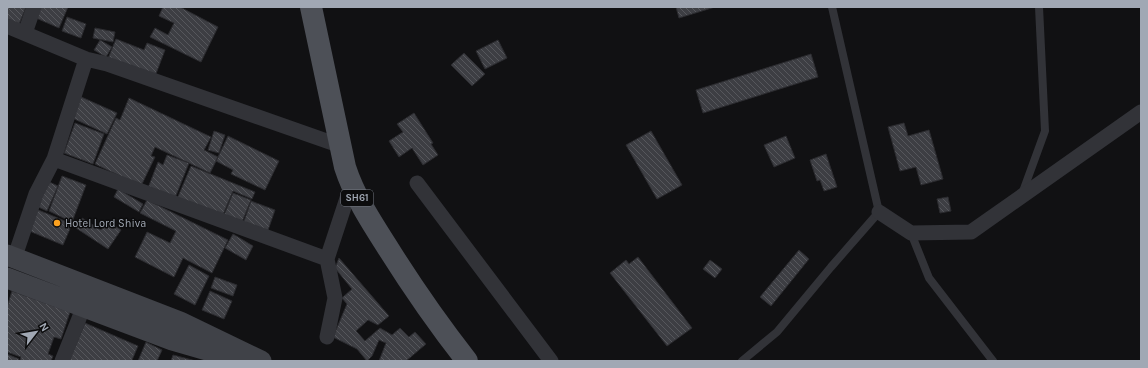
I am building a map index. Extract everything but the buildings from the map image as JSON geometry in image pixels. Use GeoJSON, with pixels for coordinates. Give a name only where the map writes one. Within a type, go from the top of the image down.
{"type":"FeatureCollection","features":[{"type":"Feature","properties":{"kind":"main road","name":"SH61"},"geometry":{"type":"LineString","coordinates":[[311,7],[345,167],[351,186],[397,263],[467,361]]}},
{"type":"Feature","properties":{"kind":"street"},"geometry":{"type":"LineString","coordinates":[[25,33],[34,7]]}},
{"type":"Feature","properties":{"kind":"street"},"geometry":{"type":"LineString","coordinates":[[7,26],[86,59],[114,66],[341,146]]}},
{"type":"Feature","properties":{"kind":"street"},"geometry":{"type":"LineString","coordinates":[[86,59],[54,159],[36,194],[11,257],[180,322],[255,358]]}},
{"type":"Feature","properties":{"kind":"street"},"geometry":{"type":"LineString","coordinates":[[879,212],[911,233],[971,232],[1141,112]]}},
{"type":"Feature","properties":{"kind":"street"},"geometry":{"type":"LineString","coordinates":[[54,159],[327,259]]}},
{"type":"Feature","properties":{"kind":"street"},"geometry":{"type":"LineString","coordinates":[[417,183],[551,361]]}},
{"type":"Feature","properties":{"kind":"street"},"geometry":{"type":"LineString","coordinates":[[327,337],[335,298],[327,259],[351,186]]}},
{"type":"Feature","properties":{"kind":"street"},"geometry":{"type":"LineString","coordinates":[[8,281],[84,306],[172,340],[210,351],[255,358]]}},
{"type":"Feature","properties":{"kind":"street"},"geometry":{"type":"LineString","coordinates":[[62,361],[84,306]]}},
{"type":"Feature","properties":{"kind":"lane"},"geometry":{"type":"LineString","coordinates":[[742,361],[777,332],[879,212],[832,7]]}},
{"type":"Feature","properties":{"kind":"lane"},"geometry":{"type":"LineString","coordinates":[[1021,197],[1045,131],[1039,7]]}},
{"type":"Feature","properties":{"kind":"lane"},"geometry":{"type":"LineString","coordinates":[[911,233],[930,278],[993,361]]}},
{"type":"Feature","properties":{"kind":"place","name":"Hotel Lord Shiva"},"geometry":{"type":"Point","coordinates":[57,223]}}]}
